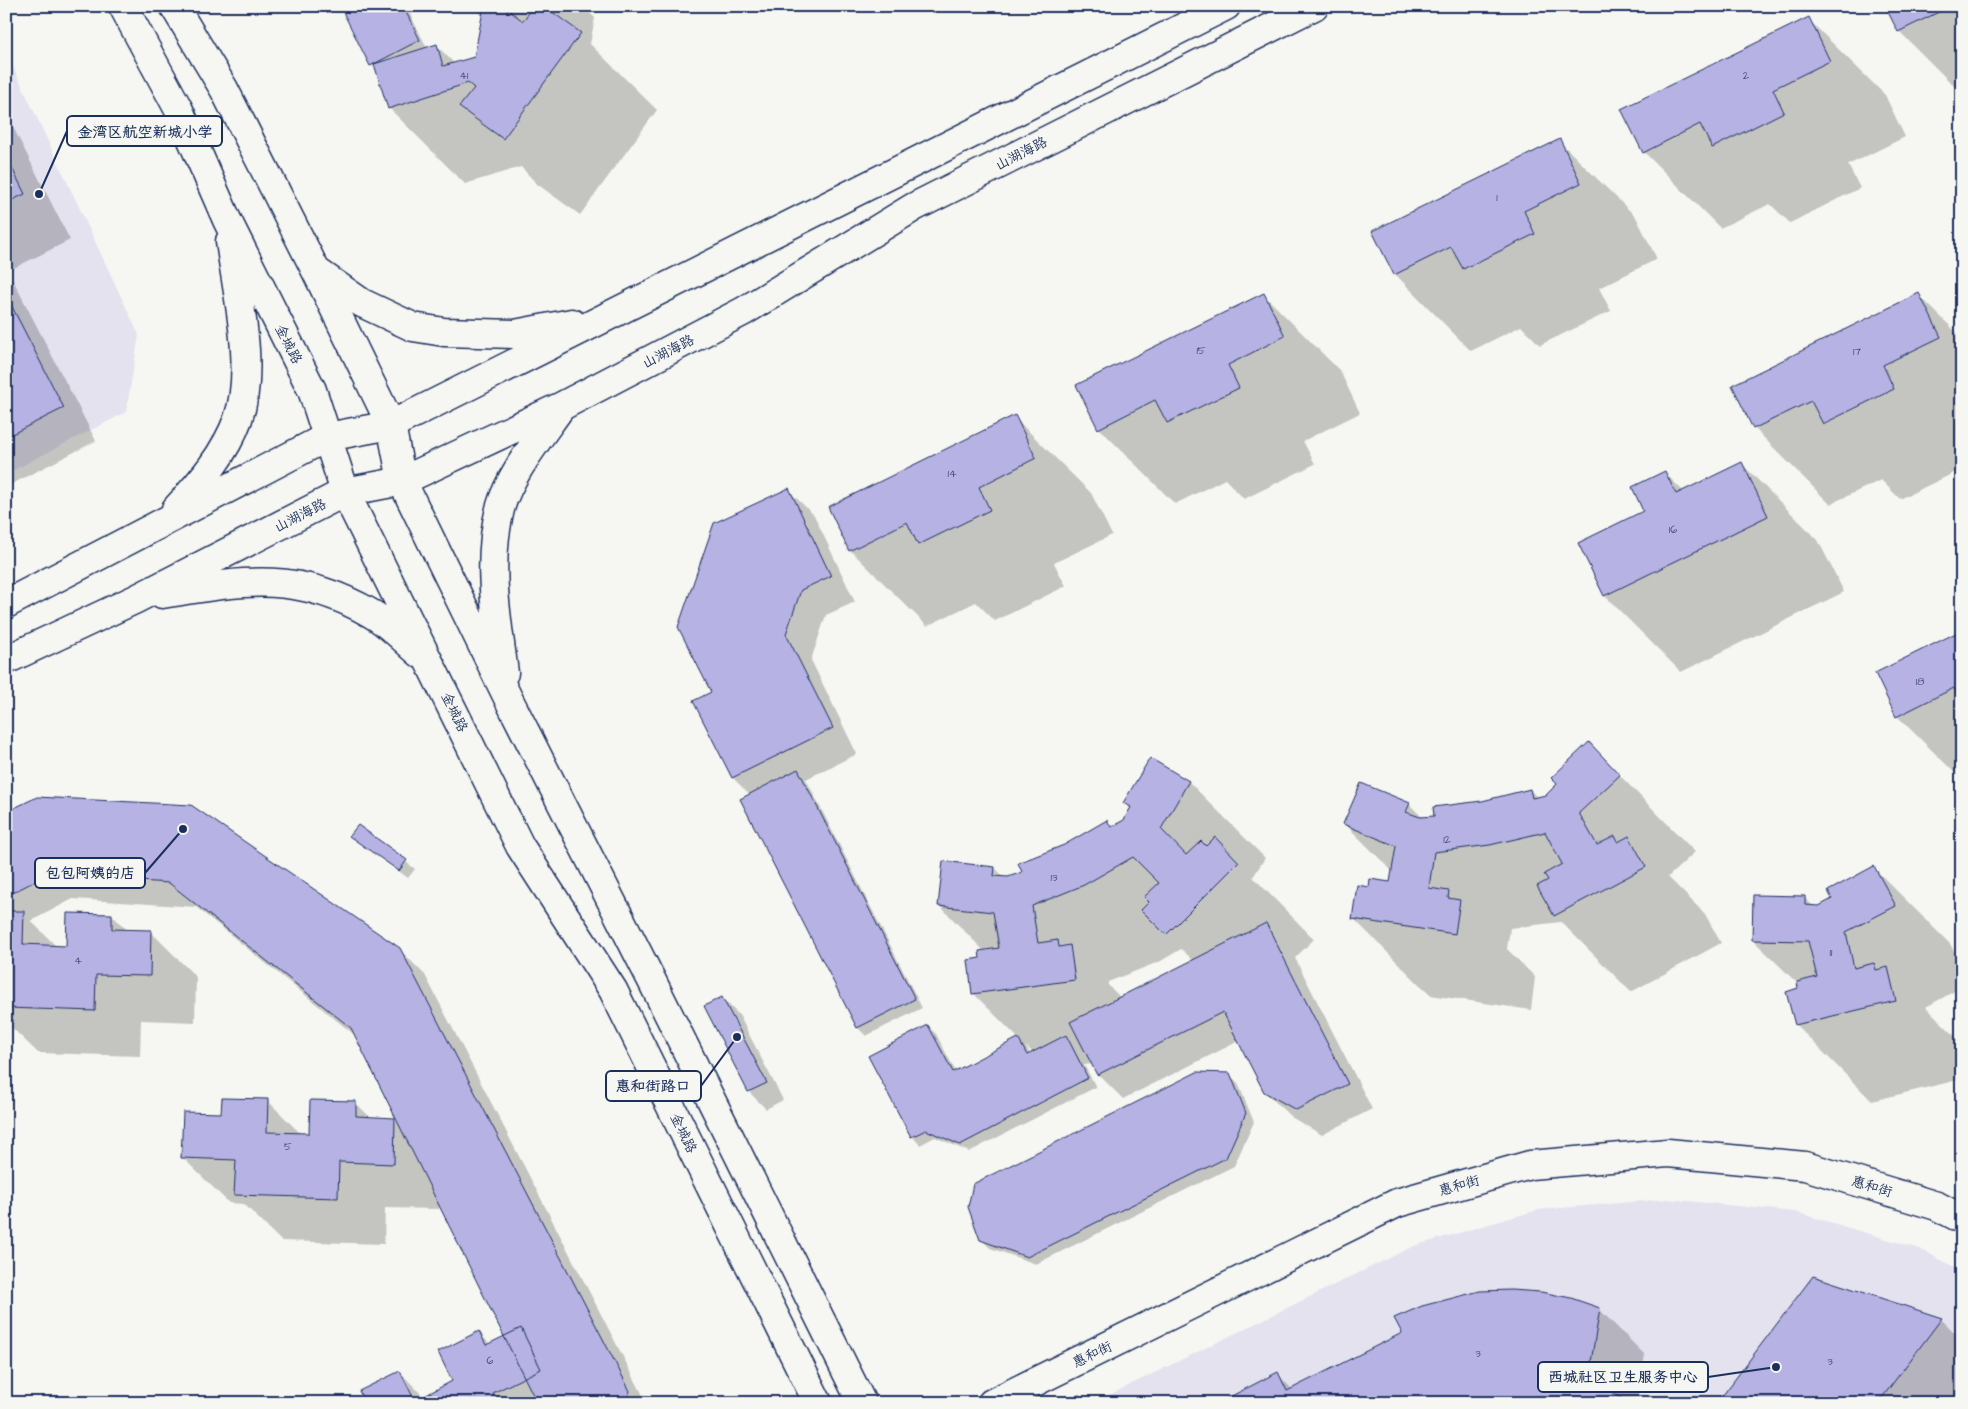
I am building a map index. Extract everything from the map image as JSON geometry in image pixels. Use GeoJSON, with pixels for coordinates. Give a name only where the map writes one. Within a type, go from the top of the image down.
{"type":"FeatureCollection","features":[{"type":"Feature","properties":{"kind":"street","name":"金城路"},"geometry":{"type":"LineString","coordinates":[[123,6],[179,110],[227,220],[312,390],[345,492],[520,846],[613,990],[818,1403]]}},
{"type":"Feature","properties":{"kind":"street"},"geometry":{"type":"LineString","coordinates":[[174,6],[224,89],[316,271],[391,425],[402,481],[508,698],[658,991],[862,1403]]}},
{"type":"Feature","properties":{"kind":"street"},"geometry":{"type":"LineString","coordinates":[[6,604],[327,437],[391,425],[1226,6]]}},
{"type":"Feature","properties":{"kind":"street","name":"山湖海路"},"geometry":{"type":"LineString","coordinates":[[6,660],[136,599],[345,492],[402,481],[562,406],[744,311],[914,207],[1314,6]]}},
{"type":"Feature","properties":{"kind":"street"},"geometry":{"type":"LineString","coordinates":[[164,522],[199,485],[219,457],[238,418],[245,382],[243,341],[227,220]]}},
{"type":"Feature","properties":{"kind":"street"},"geometry":{"type":"LineString","coordinates":[[316,271],[362,303],[413,327],[444,332],[515,334],[603,318]]}},
{"type":"Feature","properties":{"kind":"street"},"geometry":{"type":"LineString","coordinates":[[508,698],[493,588],[500,509],[521,464],[562,406]]}},
{"type":"Feature","properties":{"kind":"street"},"geometry":{"type":"LineString","coordinates":[[136,599],[225,584],[278,582],[327,591],[373,614],[430,662]]}},
{"type":"Feature","properties":{"kind":"street","name":"惠和街"},"geometry":{"type":"LineString","coordinates":[[992,1403],[1397,1203],[1530,1165],[1668,1153],[1805,1166],[1937,1206],[1962,1219]]}},
{"type":"Feature","properties":{"kind":"shaded area"},"geometry":{"type":"Polygon","coordinates":[[[6,52],[139,335],[126,412],[6,474],[6,52]]]}},
{"type":"Feature","properties":{"kind":"shaded area"},"geometry":{"type":"Polygon","coordinates":[[[1667,1199],[1795,1212],[1920,1249],[1962,1271],[1962,1403],[1093,1403],[1414,1246],[1538,1210],[1667,1199]]]}},
{"type":"Feature","properties":{"kind":"building"},"geometry":{"type":"Polygon","coordinates":[[[340,6],[403,6],[420,40],[370,66],[340,6]]]}},
{"type":"Feature","properties":{"kind":"building"},"geometry":{"type":"Polygon","coordinates":[[[484,6],[507,6],[507,9],[523,21],[534,6],[544,6],[581,33],[503,139],[459,107],[474,88],[468,83],[388,109],[374,64],[437,44],[443,66],[474,57],[484,6]]]}},
{"type":"Feature","properties":{"kind":"building"},"geometry":{"type":"Polygon","coordinates":[[[1885,6],[1951,6],[1898,32],[1885,6]]]}},
{"type":"Feature","properties":{"kind":"building"},"geometry":{"type":"Polygon","coordinates":[[[1809,17],[1830,61],[1773,89],[1784,112],[1712,148],[1700,124],[1643,153],[1621,109],[1809,17]]]}},
{"type":"Feature","properties":{"kind":"building"},"geometry":{"type":"Polygon","coordinates":[[[1560,139],[1581,183],[1524,211],[1535,234],[1463,269],[1451,247],[1394,275],[1372,231],[1560,139]]]}},
{"type":"Feature","properties":{"kind":"building"},"geometry":{"type":"Polygon","coordinates":[[[6,156],[25,194],[6,203],[6,156]]]}},
{"type":"Feature","properties":{"kind":"building"},"geometry":{"type":"Polygon","coordinates":[[[1264,293],[1285,336],[1228,365],[1239,388],[1167,423],[1155,400],[1098,429],[1076,385],[1264,293]]]}},
{"type":"Feature","properties":{"kind":"building"},"geometry":{"type":"Polygon","coordinates":[[[1919,293],[1941,337],[1883,365],[1894,389],[1823,424],[1811,401],[1753,429],[1732,385],[1919,293]]]}},
{"type":"Feature","properties":{"kind":"building"},"geometry":{"type":"Polygon","coordinates":[[[6,295],[64,408],[6,437],[6,295]]]}},
{"type":"Feature","properties":{"kind":"building"},"geometry":{"type":"Polygon","coordinates":[[[1015,415],[1036,458],[979,487],[990,510],[918,545],[907,522],[849,551],[828,507],[1015,415]]]}},
{"type":"Feature","properties":{"kind":"building"},"geometry":{"type":"Polygon","coordinates":[[[1742,462],[1768,516],[1604,596],[1578,543],[1643,511],[1632,487],[1665,471],[1676,494],[1742,462]]]}},
{"type":"Feature","properties":{"kind":"building"},"geometry":{"type":"Polygon","coordinates":[[[789,488],[831,576],[801,590],[786,634],[833,728],[732,778],[693,701],[711,692],[678,627],[714,523],[789,488]]]}},
{"type":"Feature","properties":{"kind":"building"},"geometry":{"type":"Polygon","coordinates":[[[1962,630],[1962,705],[1954,688],[1896,717],[1875,673],[1962,630]]]}},
{"type":"Feature","properties":{"kind":"building"},"geometry":{"type":"Polygon","coordinates":[[[1589,742],[1620,775],[1579,813],[1597,845],[1615,836],[1618,842],[1629,836],[1646,867],[1554,916],[1537,886],[1548,880],[1544,874],[1562,864],[1545,832],[1490,845],[1434,852],[1429,888],[1449,891],[1448,898],[1460,900],[1455,934],[1352,919],[1357,885],[1369,887],[1370,879],[1390,882],[1396,846],[1343,824],[1361,783],[1410,803],[1406,812],[1420,817],[1434,816],[1433,807],[1482,801],[1530,789],[1532,798],[1546,795],[1557,784],[1551,778],[1589,742]]]}},
{"type":"Feature","properties":{"kind":"building"},"geometry":{"type":"Polygon","coordinates":[[[1150,758],[1189,781],[1161,829],[1186,855],[1201,841],[1206,846],[1215,837],[1239,862],[1166,935],[1141,910],[1149,902],[1144,897],[1159,883],[1133,857],[1084,885],[1032,906],[1038,943],[1058,940],[1059,947],[1070,945],[1075,980],[972,994],[968,960],[980,958],[979,951],[999,948],[993,912],[938,906],[943,861],[995,867],[994,876],[1008,877],[1022,872],[1018,863],[1064,845],[1107,820],[1111,827],[1124,820],[1131,807],[1123,803],[1150,758]]]}},
{"type":"Feature","properties":{"kind":"building"},"geometry":{"type":"Polygon","coordinates":[[[798,769],[915,999],[857,1028],[740,799],[798,769]]]}},
{"type":"Feature","properties":{"kind":"building"},"geometry":{"type":"Polygon","coordinates":[[[37,797],[191,805],[400,948],[630,1391],[625,1403],[537,1403],[351,1028],[169,883],[47,875],[6,896],[6,812],[37,797]]]}},
{"type":"Feature","properties":{"kind":"building"},"geometry":{"type":"Polygon","coordinates":[[[358,825],[407,860],[399,871],[349,836],[358,825]]]}},
{"type":"Feature","properties":{"kind":"building"},"geometry":{"type":"Polygon","coordinates":[[[1874,866],[1896,906],[1846,932],[1854,968],[1874,963],[1876,970],[1888,967],[1896,1001],[1795,1025],[1786,992],[1798,988],[1797,982],[1817,977],[1808,941],[1752,940],[1753,895],[1805,896],[1805,905],[1819,906],[1832,899],[1828,891],[1874,866]]]}},
{"type":"Feature","properties":{"kind":"building"},"geometry":{"type":"Polygon","coordinates":[[[6,911],[24,911],[23,944],[66,946],[67,913],[112,914],[112,929],[151,930],[150,976],[96,975],[95,1011],[6,1008],[6,911]]]}},
{"type":"Feature","properties":{"kind":"building"},"geometry":{"type":"Polygon","coordinates":[[[1266,923],[1348,1084],[1296,1110],[1264,1092],[1223,1012],[1097,1075],[1070,1022],[1266,923]]]}},
{"type":"Feature","properties":{"kind":"building"},"geometry":{"type":"Polygon","coordinates":[[[722,997],[767,1083],[748,1092],[704,1006],[722,997]]]}},
{"type":"Feature","properties":{"kind":"building"},"geometry":{"type":"Polygon","coordinates":[[[928,1025],[953,1072],[1018,1038],[1027,1055],[1066,1035],[1088,1078],[960,1145],[926,1130],[911,1137],[868,1056],[928,1025]]]}},
{"type":"Feature","properties":{"kind":"building"},"geometry":{"type":"Polygon","coordinates":[[[1197,1072],[1230,1073],[1246,1113],[1226,1158],[1027,1257],[980,1240],[968,1207],[973,1184],[1197,1072]]]}},
{"type":"Feature","properties":{"kind":"building"},"geometry":{"type":"Polygon","coordinates":[[[222,1098],[268,1099],[267,1132],[309,1133],[310,1100],[356,1101],[356,1116],[395,1118],[394,1164],[339,1162],[338,1198],[234,1195],[236,1160],[181,1158],[183,1112],[221,1113],[222,1098]]]}},
{"type":"Feature","properties":{"kind":"building"},"geometry":{"type":"Polygon","coordinates":[[[1813,1276],[1942,1318],[1878,1403],[1717,1403],[1813,1276]]]}},
{"type":"Feature","properties":{"kind":"building"},"geometry":{"type":"Polygon","coordinates":[[[1511,1290],[1541,1292],[1571,1298],[1600,1308],[1589,1374],[1628,1403],[1218,1403],[1278,1372],[1287,1391],[1402,1333],[1394,1318],[1422,1306],[1480,1291],[1511,1290]]]}},
{"type":"Feature","properties":{"kind":"building"},"geometry":{"type":"Polygon","coordinates":[[[521,1328],[541,1369],[493,1393],[498,1403],[365,1403],[359,1391],[400,1371],[415,1401],[452,1381],[438,1352],[479,1331],[486,1345],[521,1328]]]}},
{"type":"Feature","properties":{"kind":"place","name":"金湾区航空新城小学"},"geometry":{"type":"Point","coordinates":[39,194]}},
{"type":"Feature","properties":{"kind":"place","name":"包包阿姨的店"},"geometry":{"type":"Point","coordinates":[183,829]}},
{"type":"Feature","properties":{"kind":"place","name":"惠和街路口"},"geometry":{"type":"Point","coordinates":[737,1037]}},
{"type":"Feature","properties":{"kind":"place","name":"西城社区卫生服务中心"},"geometry":{"type":"Point","coordinates":[1776,1367]}}]}
